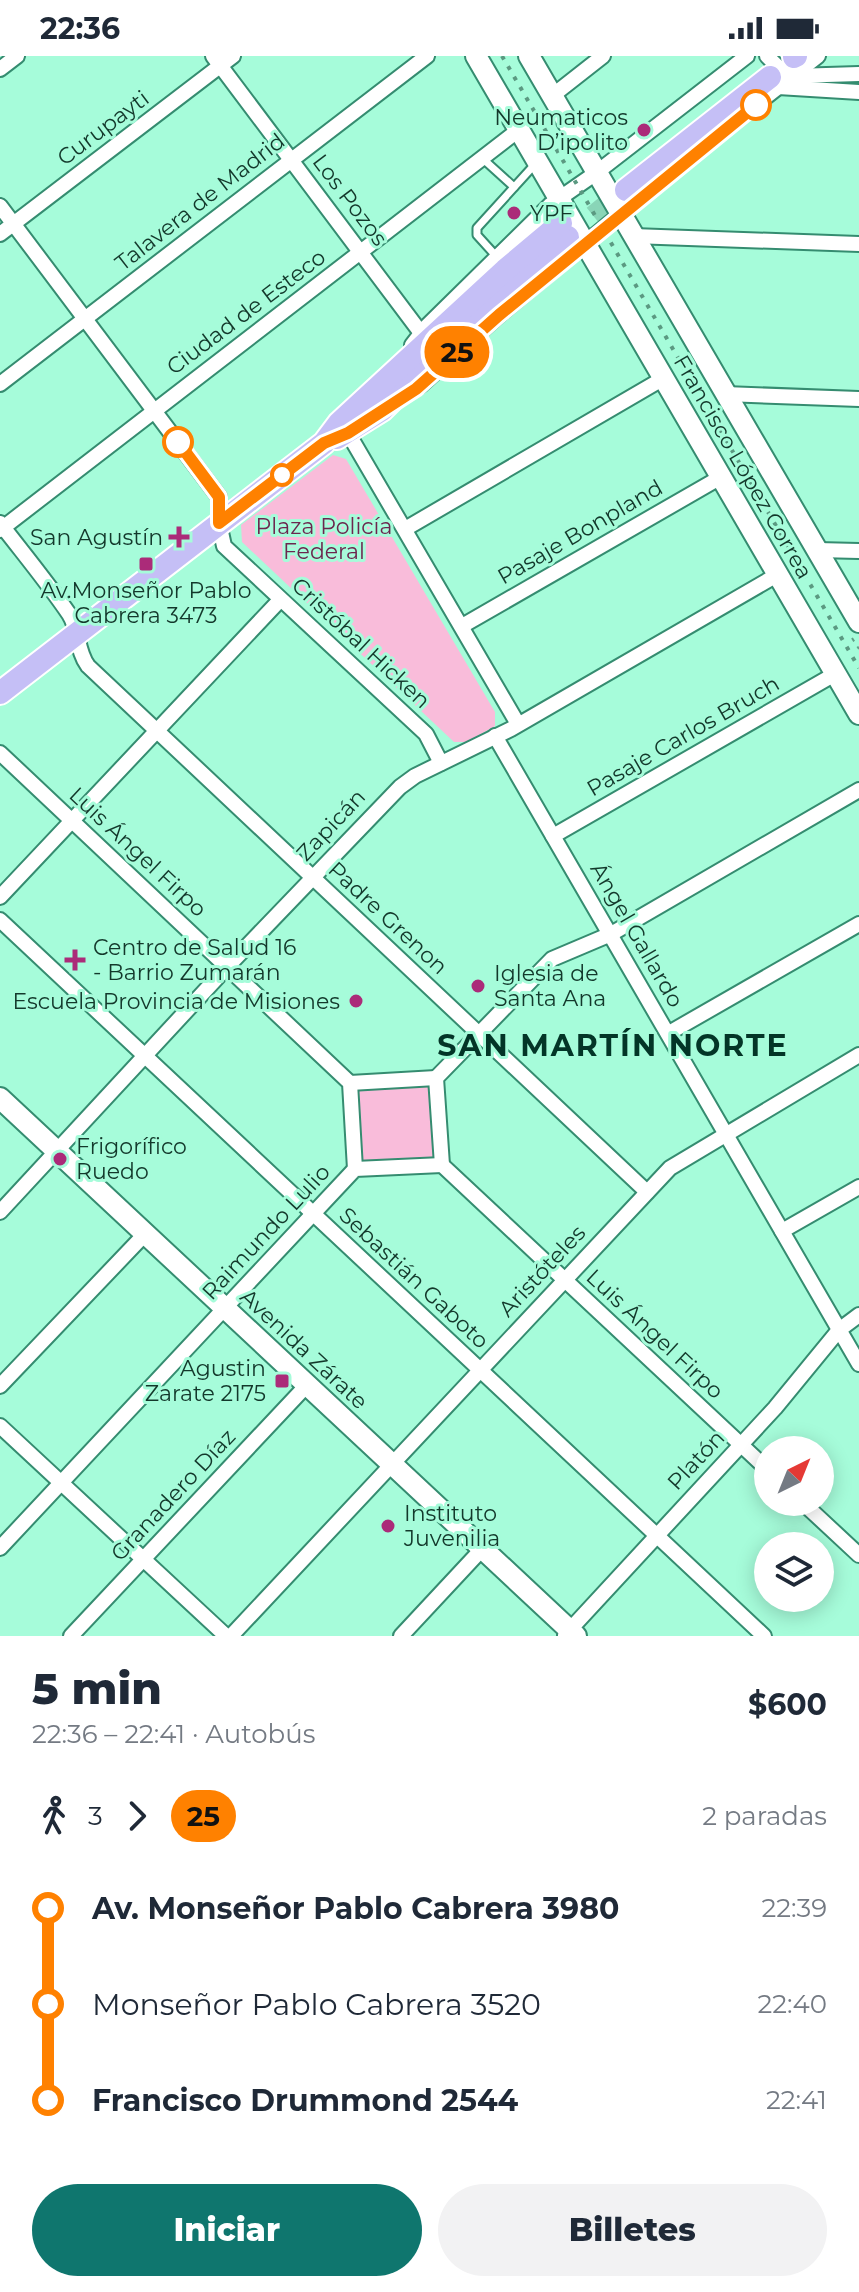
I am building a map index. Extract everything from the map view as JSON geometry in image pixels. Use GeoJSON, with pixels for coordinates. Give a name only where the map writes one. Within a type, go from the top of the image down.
{"type":"FeatureCollection","features":[{"type":"Feature","properties":{"kind":"main road","name":"Francisco López Correa"},"geometry":{"type":"LineString","coordinates":[[476,56],[560,198],[571,234],[664,378],[859,714]]}},
{"type":"Feature","properties":{"kind":"main road","name":"Francisco López Correa"},"geometry":{"type":"LineString","coordinates":[[529,56],[859,622]]}},
{"type":"Feature","properties":{"kind":"main road"},"geometry":{"type":"LineString","coordinates":[[622,184],[765,68]]}},
{"type":"Feature","properties":{"kind":"main road"},"geometry":{"type":"LineString","coordinates":[[324,443],[339,423],[479,294],[571,234]]}},
{"type":"Feature","properties":{"kind":"main road"},"geometry":{"type":"LineString","coordinates":[[0,693],[324,443],[348,433],[382,410],[456,337],[571,234]]}},
{"type":"Feature","properties":{"kind":"main road","name":"Avenida Zárate"},"geometry":{"type":"LineString","coordinates":[[0,1098],[483,1548],[569,1634]]}},
{"type":"Feature","properties":{"kind":"street"},"geometry":{"type":"LineString","coordinates":[[0,69],[17,56]]}},
{"type":"Feature","properties":{"kind":"street","name":"Curupayti"},"geometry":{"type":"LineString","coordinates":[[0,234],[217,61],[233,56]]}},
{"type":"Feature","properties":{"kind":"street","name":"Talavera de Madrid"},"geometry":{"type":"LineString","coordinates":[[0,384],[427,56]]}},
{"type":"Feature","properties":{"kind":"street"},"geometry":{"type":"LineString","coordinates":[[552,96],[603,56]]}},
{"type":"Feature","properties":{"kind":"street"},"geometry":{"type":"LineString","coordinates":[[386,382],[421,333],[560,198],[765,68],[818,56]]}},
{"type":"Feature","properties":{"kind":"street","name":"Los Pozos"},"geometry":{"type":"LineString","coordinates":[[217,61],[421,333]]}},
{"type":"Feature","properties":{"kind":"street"},"geometry":{"type":"LineString","coordinates":[[765,68],[784,73],[795,63]]}},
{"type":"Feature","properties":{"kind":"street"},"geometry":{"type":"LineString","coordinates":[[795,63],[859,74]]}},
{"type":"Feature","properties":{"kind":"street"},"geometry":{"type":"LineString","coordinates":[[765,68],[859,99]]}},
{"type":"Feature","properties":{"kind":"street"},"geometry":{"type":"LineString","coordinates":[[571,234],[621,215],[765,68]]}},
{"type":"Feature","properties":{"kind":"street"},"geometry":{"type":"LineString","coordinates":[[837,91],[859,92]]}},
{"type":"Feature","properties":{"kind":"street","name":"Ciudad de Esteco"},"geometry":{"type":"LineString","coordinates":[[1,527],[520,129]]}},
{"type":"Feature","properties":{"kind":"street","name":"Cristóbal Hicken"},"geometry":{"type":"LineString","coordinates":[[0,206],[219,497],[219,523],[224,546],[426,734],[441,763]]}},
{"type":"Feature","properties":{"kind":"street"},"geometry":{"type":"LineString","coordinates":[[633,236],[859,244]]}},
{"type":"Feature","properties":{"kind":"street"},"geometry":{"type":"LineString","coordinates":[[405,529],[664,378]]}},
{"type":"Feature","properties":{"kind":"street"},"geometry":{"type":"LineString","coordinates":[[725,394],[859,399]]}},
{"type":"Feature","properties":{"kind":"street"},"geometry":{"type":"LineString","coordinates":[[348,433],[518,724]]}},
{"type":"Feature","properties":{"kind":"street","name":"Pasaje Bonpland"},"geometry":{"type":"LineString","coordinates":[[462,626],[721,477]]}},
{"type":"Feature","properties":{"kind":"street","name":"Padre Grenon"},"geometry":{"type":"LineString","coordinates":[[1,527],[70,616],[78,635],[79,651],[88,666],[647,1192]]}},
{"type":"Feature","properties":{"kind":"street"},"geometry":{"type":"LineString","coordinates":[[817,550],[859,551]]}},
{"type":"Feature","properties":{"kind":"street","name":"Zapicán"},"geometry":{"type":"LineString","coordinates":[[0,1212],[228,966],[400,787],[518,724],[777,575]]}},
{"type":"Feature","properties":{"kind":"street"},"geometry":{"type":"LineString","coordinates":[[0,897],[280,600]]}},
{"type":"Feature","properties":{"kind":"street","name":"Pasaje Carlos Bruch"},"geometry":{"type":"LineString","coordinates":[[553,836],[835,674]]}},
{"type":"Feature","properties":{"kind":"street","name":"Ángel Gallardo"},"geometry":{"type":"LineString","coordinates":[[495,736],[859,1364]]}},
{"type":"Feature","properties":{"kind":"street","name":"Luis Ángel Firpo"},"geometry":{"type":"LineString","coordinates":[[0,753],[350,1083]]}},
{"type":"Feature","properties":{"kind":"street"},"geometry":{"type":"LineString","coordinates":[[355,1169],[350,1083],[436,1078],[547,963],[611,934],[859,790]]}},
{"type":"Feature","properties":{"kind":"street","name":"Sebastián Gaboto"},"geometry":{"type":"LineString","coordinates":[[0,920],[764,1636]]}},
{"type":"Feature","properties":{"kind":"street"},"geometry":{"type":"LineString","coordinates":[[669,1033],[859,924]]}},
{"type":"Feature","properties":{"kind":"street","name":"Aristóteles"},"geometry":{"type":"LineString","coordinates":[[228,1636],[670,1168],[859,1055]]}},
{"type":"Feature","properties":{"kind":"street"},"geometry":{"type":"LineString","coordinates":[[436,1078],[442,1165]]}},
{"type":"Feature","properties":{"kind":"street","name":"Luis Ángel Firpo"},"geometry":{"type":"LineString","coordinates":[[442,1165],[754,1457]]}},
{"type":"Feature","properties":{"kind":"street","name":"Raimundo Lulio"},"geometry":{"type":"LineString","coordinates":[[0,1548],[355,1169],[442,1165]]}},
{"type":"Feature","properties":{"kind":"street"},"geometry":{"type":"LineString","coordinates":[[782,1231],[859,1187]]}},
{"type":"Feature","properties":{"kind":"street"},"geometry":{"type":"LineString","coordinates":[[0,1386],[145,1234]]}},
{"type":"Feature","properties":{"kind":"street","name":"Platón"},"geometry":{"type":"LineString","coordinates":[[569,1634],[656,1535],[786,1396],[839,1330],[859,1315]]}},
{"type":"Feature","properties":{"kind":"street","name":"Granadero Díaz"},"geometry":{"type":"LineString","coordinates":[[71,1636],[307,1385]]}},
{"type":"Feature","properties":{"kind":"street"},"geometry":{"type":"LineString","coordinates":[[0,1426],[228,1636]]}},
{"type":"Feature","properties":{"kind":"street"},"geometry":{"type":"LineString","coordinates":[[817,1516],[859,1555]]}},
{"type":"Feature","properties":{"kind":"street"},"geometry":{"type":"LineString","coordinates":[[401,1636],[483,1548]]}},
{"type":"Feature","properties":{"kind":"lane"},"geometry":{"type":"LineString","coordinates":[[482,158],[514,187]]}},
{"type":"Feature","properties":{"kind":"lane"},"geometry":{"type":"LineString","coordinates":[[497,257],[477,235],[477,228],[539,161]]}},
{"type":"Feature","properties":{"kind":"green space","name":"Plaza Policía Federal"},"geometry":{"type":"Polygon","coordinates":[[[333,455],[346,459],[495,712],[495,726],[467,742],[454,742],[242,542],[241,525],[333,455]]]}},
{"type":"Feature","properties":{"kind":"green space"},"geometry":{"type":"Polygon","coordinates":[[[430,1085],[434,1160],[362,1164],[358,1089],[430,1085]]]}},
{"type":"Feature","properties":{"kind":"tunnel"},"geometry":{"type":"LineString","coordinates":[[568,237],[626,190]]}},
{"type":"Feature","properties":{"kind":"railway"},"geometry":{"type":"LineString","coordinates":[[502,56],[859,668]]}},
{"type":"Feature","properties":{"kind":"bus line","name":"25"},"geometry":{"type":"LineString","coordinates":[[178,442],[219,497],[219,523],[324,443],[348,433],[416,389],[499,315],[756,105]]}},
{"type":"Feature","properties":{"kind":"place","name":"Neumaticos D’ipolito"},"geometry":{"type":"Point","coordinates":[644,130]}},
{"type":"Feature","properties":{"kind":"place","name":"YPF"},"geometry":{"type":"Point","coordinates":[514,213]}},
{"type":"Feature","properties":{"kind":"place","name":"San Agustín"},"geometry":{"type":"Point","coordinates":[179,537]}},
{"type":"Feature","properties":{"kind":"place","name":"Av.Monseñor Pablo Cabrera 3473"},"geometry":{"type":"Point","coordinates":[146,564]}},
{"type":"Feature","properties":{"kind":"place","name":"Centro de Salud 16 - Barrio Zumarán"},"geometry":{"type":"Point","coordinates":[75,960]}},
{"type":"Feature","properties":{"kind":"place","name":"Iglesia de Santa Ana"},"geometry":{"type":"Point","coordinates":[478,986]}},
{"type":"Feature","properties":{"kind":"place","name":"Escuela Provincia de Misiones"},"geometry":{"type":"Point","coordinates":[356,1001]}},
{"type":"Feature","properties":{"kind":"place","name":"Frigorífico Ruedo"},"geometry":{"type":"Point","coordinates":[60,1159]}},
{"type":"Feature","properties":{"kind":"place","name":"Agustin Zarate 2175"},"geometry":{"type":"Point","coordinates":[282,1381]}},
{"type":"Feature","properties":{"kind":"place","name":"Instituto Juvenilia"},"geometry":{"type":"Point","coordinates":[388,1526]}},
{"type":"Feature","properties":{"kind":"district","name":"SAN MARTÍN NORTE"},"geometry":{"type":"Point","coordinates":[613,1045]}}]}
